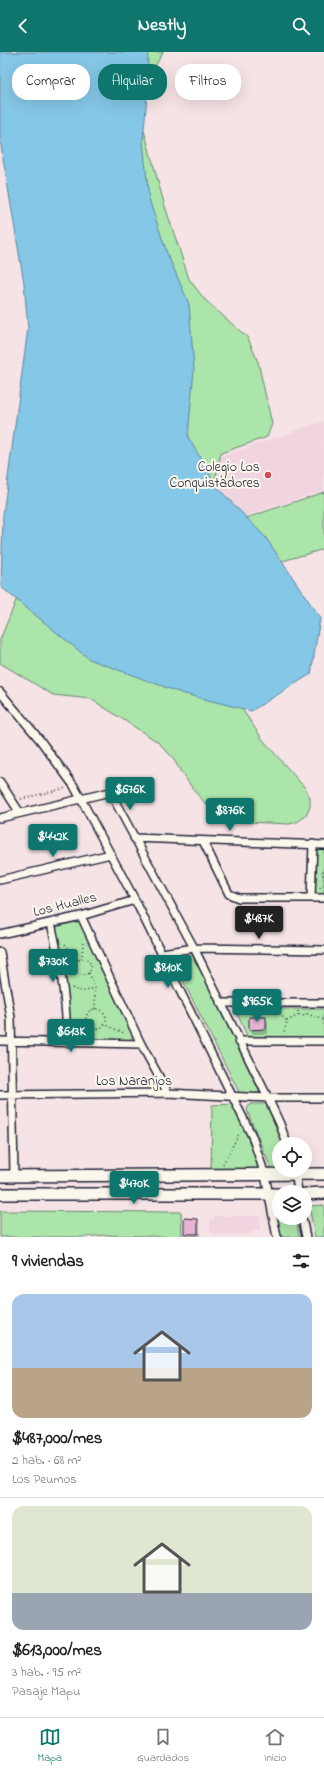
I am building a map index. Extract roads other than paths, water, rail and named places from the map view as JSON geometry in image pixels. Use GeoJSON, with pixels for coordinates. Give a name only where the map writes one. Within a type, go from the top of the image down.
{"type":"FeatureCollection","features":[{"type":"Feature","properties":{"kind":"main road"},"geometry":{"type":"LineString","coordinates":[[312,1174],[324,1174]]}},
{"type":"Feature","properties":{"kind":"main road"},"geometry":{"type":"LineString","coordinates":[[0,1176],[272,1175]]}},
{"type":"Feature","properties":{"kind":"main road"},"geometry":{"type":"LineString","coordinates":[[312,1194],[324,1193]]}},
{"type":"Feature","properties":{"kind":"main road"},"geometry":{"type":"LineString","coordinates":[[0,1194],[272,1194]]}},
{"type":"Feature","properties":{"kind":"street"},"geometry":{"type":"LineString","coordinates":[[0,692],[40,740],[74,786],[135,900],[234,1096],[252,1136],[265,1175],[272,1190]]}},
{"type":"Feature","properties":{"kind":"street"},"geometry":{"type":"LineString","coordinates":[[0,782],[20,813]]}},
{"type":"Feature","properties":{"kind":"street"},"geometry":{"type":"LineString","coordinates":[[0,818],[110,792],[194,948],[268,1098],[285,1137]]}},
{"type":"Feature","properties":{"kind":"street"},"geometry":{"type":"LineString","coordinates":[[134,838],[324,845]]}},
{"type":"Feature","properties":{"kind":"street"},"geometry":{"type":"LineString","coordinates":[[203,841],[229,894],[239,898],[324,898]]}},
{"type":"Feature","properties":{"kind":"street"},"geometry":{"type":"LineString","coordinates":[[311,898],[313,844]]}},
{"type":"Feature","properties":{"kind":"street"},"geometry":{"type":"LineString","coordinates":[[0,880],[111,854]]}},
{"type":"Feature","properties":{"kind":"street","name":"Los Hualles"},"geometry":{"type":"LineString","coordinates":[[0,934],[80,916],[135,900]]}},
{"type":"Feature","properties":{"kind":"street"},"geometry":{"type":"LineString","coordinates":[[80,916],[140,1042],[168,1094]]}},
{"type":"Feature","properties":{"kind":"street"},"geometry":{"type":"LineString","coordinates":[[51,923],[62,981],[67,1020],[67,1041]]}},
{"type":"Feature","properties":{"kind":"street"},"geometry":{"type":"LineString","coordinates":[[162,953],[194,948],[324,950]]}},
{"type":"Feature","properties":{"kind":"street"},"geometry":{"type":"LineString","coordinates":[[0,952],[11,1018],[14,1176]]}},
{"type":"Feature","properties":{"kind":"street"},"geometry":{"type":"LineString","coordinates":[[220,1003],[324,1003]]}},
{"type":"Feature","properties":{"kind":"street"},"geometry":{"type":"LineString","coordinates":[[0,1041],[140,1042]]}},
{"type":"Feature","properties":{"kind":"street"},"geometry":{"type":"LineString","coordinates":[[239,1041],[324,1041]]}},
{"type":"Feature","properties":{"kind":"street","name":"Los Naranjos"},"geometry":{"type":"LineString","coordinates":[[0,1095],[168,1094],[268,1098],[324,1098]]}},
{"type":"Feature","properties":{"kind":"street"},"geometry":{"type":"LineString","coordinates":[[276,1225],[277,1237]]}},
{"type":"Feature","properties":{"kind":"street"},"geometry":{"type":"LineString","coordinates":[[303,1225],[306,1237]]}},
{"type":"Feature","properties":{"kind":"water"},"geometry":{"type":"Polygon","coordinates":[[[0,52],[148,52],[148,64],[98,64],[98,100],[147,100],[143,141],[149,199],[167,253],[189,304],[194,369],[188,437],[218,488],[266,538],[320,618],[311,674],[251,711],[181,693],[89,659],[1,587],[3,515],[28,328],[24,283],[0,140],[0,52]]]}},
{"type":"Feature","properties":{"kind":"place","name":"Colegio Los Conquistadores"},"geometry":{"type":"Point","coordinates":[268,475]}}]}
